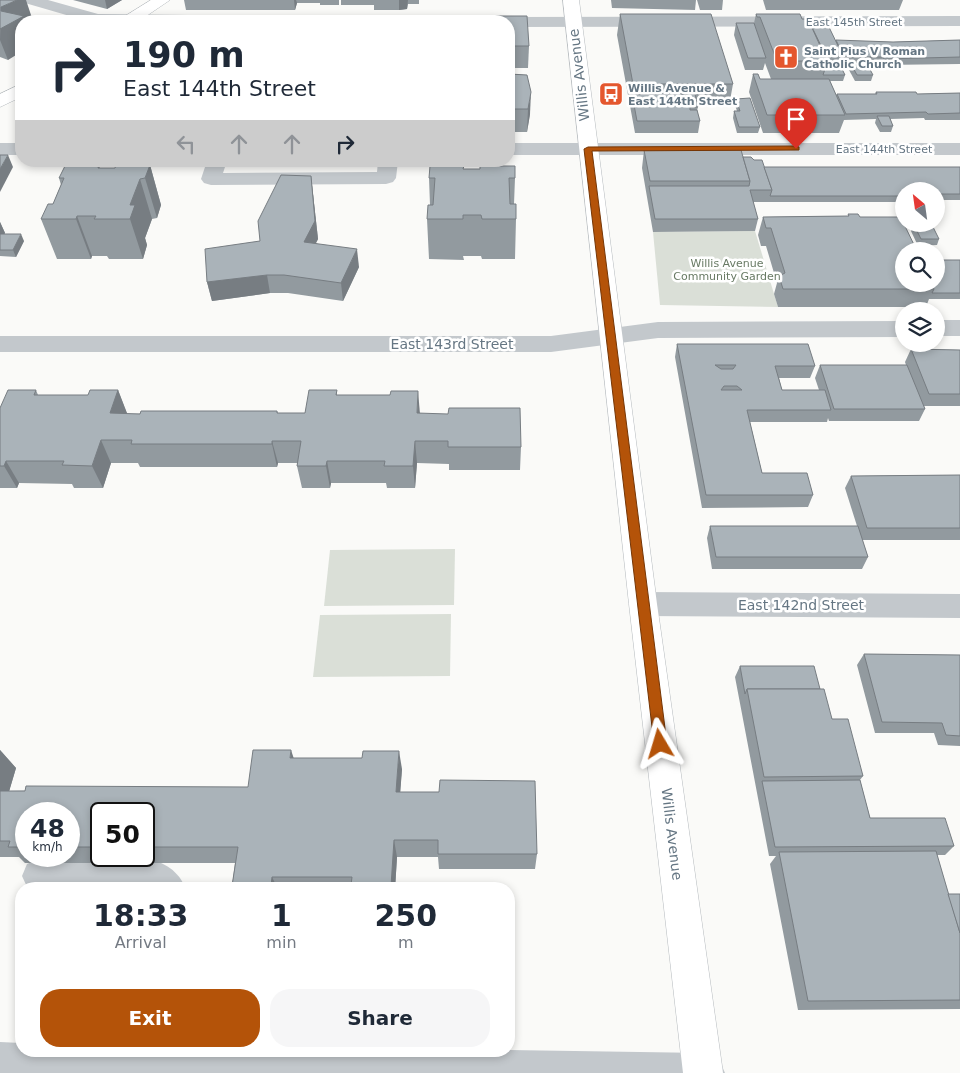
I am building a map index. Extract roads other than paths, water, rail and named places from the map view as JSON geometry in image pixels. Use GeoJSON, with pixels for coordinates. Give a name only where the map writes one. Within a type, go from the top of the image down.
{"type":"FeatureCollection","features":[{"type":"Feature","properties":{"kind":"main road"},"geometry":{"type":"LineString","coordinates":[[138,15],[162,0]]}},
{"type":"Feature","properties":{"kind":"main road","name":"Willis Avenue"},"geometry":{"type":"LineString","coordinates":[[571,0],[643,604],[703,1073]]}},
{"type":"Feature","properties":{"kind":"main road"},"geometry":{"type":"LineString","coordinates":[[0,102],[15,93]]}},
{"type":"Feature","properties":{"kind":"street"},"geometry":{"type":"LineString","coordinates":[[31,0],[83,15]]}},
{"type":"Feature","properties":{"kind":"street","name":"East 145th Street"},"geometry":{"type":"LineString","coordinates":[[515,22],[960,22]]}},
{"type":"Feature","properties":{"kind":"street"},"geometry":{"type":"LineString","coordinates":[[0,149],[15,149]]}},
{"type":"Feature","properties":{"kind":"street","name":"East 144th Street"},"geometry":{"type":"LineString","coordinates":[[515,149],[960,149]]}},
{"type":"Feature","properties":{"kind":"street"},"geometry":{"type":"LineString","coordinates":[[215,167],[211,179],[386,178],[387,167]]}},
{"type":"Feature","properties":{"kind":"street","name":"East 143rd Street"},"geometry":{"type":"LineString","coordinates":[[0,344],[551,344],[658,330],[895,328]]}},
{"type":"Feature","properties":{"kind":"street"},"geometry":{"type":"LineString","coordinates":[[945,328],[960,328]]}},
{"type":"Feature","properties":{"kind":"street","name":"East 142nd Street"},"geometry":{"type":"LineString","coordinates":[[643,604],[960,606]]}},
{"type":"Feature","properties":{"kind":"street"},"geometry":{"type":"LineString","coordinates":[[39,876],[146,875],[156,878],[160,882]]}},
{"type":"Feature","properties":{"kind":"street"},"geometry":{"type":"LineString","coordinates":[[0,1062],[151,1057],[703,1073]]}},
{"type":"Feature","properties":{"kind":"place","name":"Saint Pius V Roman Catholic Church"},"geometry":{"type":"Point","coordinates":[786,57]}},
{"type":"Feature","properties":{"kind":"place","name":"Willis Avenue & East 144th Street"},"geometry":{"type":"Point","coordinates":[611,94]}},
{"type":"Feature","properties":{"kind":"park label","name":"Willis Avenue Community Garden"},"geometry":{"type":"Point","coordinates":[727,269]}}]}
